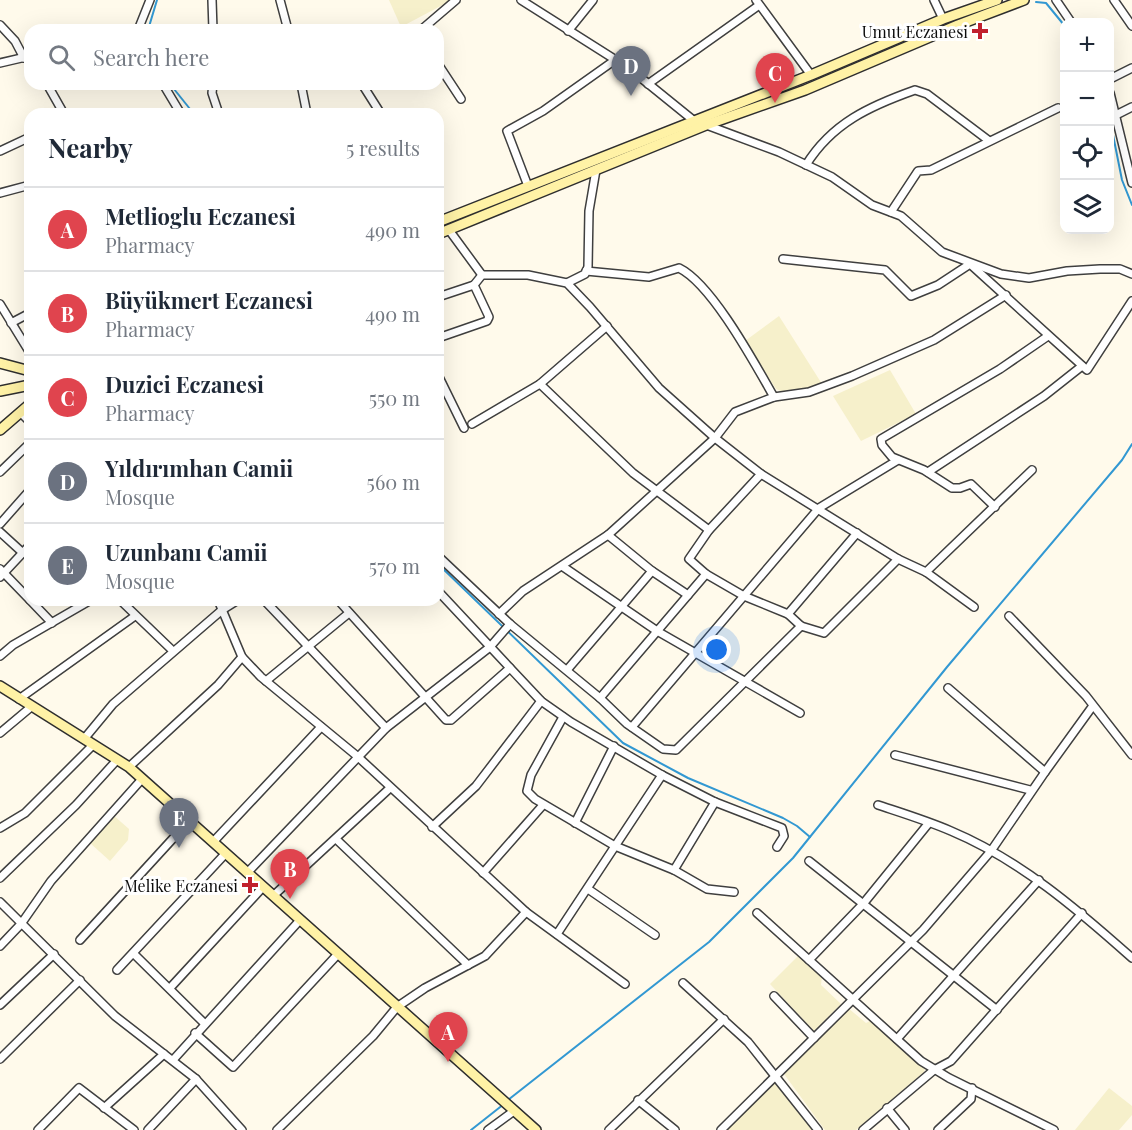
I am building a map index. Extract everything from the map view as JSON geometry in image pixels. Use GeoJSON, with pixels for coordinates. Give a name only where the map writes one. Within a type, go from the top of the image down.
{"type":"FeatureCollection","features":[{"type":"Feature","properties":{"kind":"main road"},"geometry":{"type":"LineString","coordinates":[[444,220],[811,75],[943,19],[997,0]]}},
{"type":"Feature","properties":{"kind":"main road"},"geometry":{"type":"LineString","coordinates":[[444,232],[706,125],[805,90],[1024,0]]}},
{"type":"Feature","properties":{"kind":"main road"},"geometry":{"type":"LineString","coordinates":[[0,363],[24,369]]}},
{"type":"Feature","properties":{"kind":"main road"},"geometry":{"type":"LineString","coordinates":[[0,391],[24,387]]}},
{"type":"Feature","properties":{"kind":"main road"},"geometry":{"type":"LineString","coordinates":[[0,430],[24,410]]}},
{"type":"Feature","properties":{"kind":"main road"},"geometry":{"type":"LineString","coordinates":[[0,686],[129,767],[536,1130]]}},
{"type":"Feature","properties":{"kind":"street"},"geometry":{"type":"LineString","coordinates":[[140,24],[150,0]]}},
{"type":"Feature","properties":{"kind":"street"},"geometry":{"type":"LineString","coordinates":[[212,0],[213,24]]}},
{"type":"Feature","properties":{"kind":"street"},"geometry":{"type":"LineString","coordinates":[[279,0],[286,24]]}},
{"type":"Feature","properties":{"kind":"street"},"geometry":{"type":"LineString","coordinates":[[428,24],[456,0]]}},
{"type":"Feature","properties":{"kind":"street"},"geometry":{"type":"LineString","coordinates":[[521,0],[615,60],[693,120],[832,177],[872,205],[901,216],[942,252],[1001,274],[1029,278],[1067,271],[1100,269],[1120,269],[1132,274]]}},
{"type":"Feature","properties":{"kind":"street"},"geometry":{"type":"LineString","coordinates":[[568,31],[593,0]]}},
{"type":"Feature","properties":{"kind":"street"},"geometry":{"type":"LineString","coordinates":[[934,0],[943,19]]}},
{"type":"Feature","properties":{"kind":"street"},"geometry":{"type":"LineString","coordinates":[[1056,0],[1068,18]]}},
{"type":"Feature","properties":{"kind":"street"},"geometry":{"type":"LineString","coordinates":[[1114,0],[1132,26]]}},
{"type":"Feature","properties":{"kind":"street"},"geometry":{"type":"LineString","coordinates":[[648,84],[757,3],[811,75]]}},
{"type":"Feature","properties":{"kind":"street"},"geometry":{"type":"LineString","coordinates":[[0,25],[24,53]]}},
{"type":"Feature","properties":{"kind":"street"},"geometry":{"type":"LineString","coordinates":[[0,63],[24,58]]}},
{"type":"Feature","properties":{"kind":"street"},"geometry":{"type":"LineString","coordinates":[[528,186],[507,131],[543,111],[615,60]]}},
{"type":"Feature","properties":{"kind":"street"},"geometry":{"type":"LineString","coordinates":[[1114,78],[1132,68]]}},
{"type":"Feature","properties":{"kind":"street"},"geometry":{"type":"LineString","coordinates":[[444,73],[461,99]]}},
{"type":"Feature","properties":{"kind":"street"},"geometry":{"type":"LineString","coordinates":[[50,90],[61,108]]}},
{"type":"Feature","properties":{"kind":"street"},"geometry":{"type":"LineString","coordinates":[[167,90],[177,108]]}},
{"type":"Feature","properties":{"kind":"street"},"geometry":{"type":"LineString","coordinates":[[212,90],[217,108]]}},
{"type":"Feature","properties":{"kind":"street"},"geometry":{"type":"LineString","coordinates":[[302,90],[305,108]]}},
{"type":"Feature","properties":{"kind":"street"},"geometry":{"type":"LineString","coordinates":[[366,90],[377,108]]}},
{"type":"Feature","properties":{"kind":"street"},"geometry":{"type":"LineString","coordinates":[[806,165],[820,142],[853,118],[915,90],[927,94],[988,140]]}},
{"type":"Feature","properties":{"kind":"street"},"geometry":{"type":"LineString","coordinates":[[1116,115],[1132,107]]}},
{"type":"Feature","properties":{"kind":"street"},"geometry":{"type":"LineString","coordinates":[[891,212],[918,171],[931,170],[988,140],[1058,108]]}},
{"type":"Feature","properties":{"kind":"street"},"geometry":{"type":"LineString","coordinates":[[1114,108],[1132,183]]}},
{"type":"Feature","properties":{"kind":"street"},"geometry":{"type":"LineString","coordinates":[[0,151],[24,140]]}},
{"type":"Feature","properties":{"kind":"street"},"geometry":{"type":"LineString","coordinates":[[1123,148],[1132,144]]}},
{"type":"Feature","properties":{"kind":"street"},"geometry":{"type":"LineString","coordinates":[[586,271],[589,211],[597,170]]}},
{"type":"Feature","properties":{"kind":"street"},"geometry":{"type":"LineString","coordinates":[[0,193],[24,187]]}},
{"type":"Feature","properties":{"kind":"street"},"geometry":{"type":"LineString","coordinates":[[449,230],[482,275]]}},
{"type":"Feature","properties":{"kind":"street"},"geometry":{"type":"LineString","coordinates":[[783,259],[885,270],[911,296],[938,285],[970,264]]}},
{"type":"Feature","properties":{"kind":"street"},"geometry":{"type":"LineString","coordinates":[[970,264],[1086,370],[1132,301]]}},
{"type":"Feature","properties":{"kind":"street"},"geometry":{"type":"LineString","coordinates":[[567,283],[586,271],[649,277],[679,268],[691,273],[704,288],[750,356],[774,397]]}},
{"type":"Feature","properties":{"kind":"street"},"geometry":{"type":"LineString","coordinates":[[482,275],[528,275],[567,283],[659,388],[715,438],[761,474],[898,559],[926,572],[974,607]]}},
{"type":"Feature","properties":{"kind":"street"},"geometry":{"type":"LineString","coordinates":[[444,295],[474,285],[482,275]]}},
{"type":"Feature","properties":{"kind":"street"},"geometry":{"type":"LineString","coordinates":[[444,336],[487,321],[489,317],[474,285]]}},
{"type":"Feature","properties":{"kind":"street"},"geometry":{"type":"LineString","coordinates":[[500,614],[523,591],[608,535],[715,438],[735,412],[774,397],[809,392],[934,340],[1006,295]]}},
{"type":"Feature","properties":{"kind":"street"},"geometry":{"type":"LineString","coordinates":[[0,304],[24,344]]}},
{"type":"Feature","properties":{"kind":"street"},"geometry":{"type":"LineString","coordinates":[[11,323],[24,316]]}},
{"type":"Feature","properties":{"kind":"street"},"geometry":{"type":"LineString","coordinates":[[472,424],[540,384],[607,326]]}},
{"type":"Feature","properties":{"kind":"street"},"geometry":{"type":"LineString","coordinates":[[995,507],[971,484],[960,489],[952,488],[928,472],[892,457],[882,445],[881,439],[1000,369],[1048,336]]}},
{"type":"Feature","properties":{"kind":"street"},"geometry":{"type":"LineString","coordinates":[[928,472],[1044,396],[1082,366]]}},
{"type":"Feature","properties":{"kind":"street"},"geometry":{"type":"LineString","coordinates":[[540,384],[633,472],[709,530]]}},
{"type":"Feature","properties":{"kind":"street"},"geometry":{"type":"LineString","coordinates":[[444,387],[464,428]]}},
{"type":"Feature","properties":{"kind":"street"},"geometry":{"type":"LineString","coordinates":[[21,413],[24,416]]}},
{"type":"Feature","properties":{"kind":"street"},"geometry":{"type":"LineString","coordinates":[[0,472],[24,450]]}},
{"type":"Feature","properties":{"kind":"street"},"geometry":{"type":"LineString","coordinates":[[632,727],[819,508],[898,460]]}},
{"type":"Feature","properties":{"kind":"street"},"geometry":{"type":"LineString","coordinates":[[926,572],[1032,470]]}},
{"type":"Feature","properties":{"kind":"street"},"geometry":{"type":"LineString","coordinates":[[761,474],[709,530],[689,559],[706,574],[744,596],[788,614],[801,626],[824,633],[898,559]]}},
{"type":"Feature","properties":{"kind":"street"},"geometry":{"type":"LineString","coordinates":[[0,524],[24,497]]}},
{"type":"Feature","properties":{"kind":"street"},"geometry":{"type":"LineString","coordinates":[[0,532],[23,553],[1,573],[24,594]]}},
{"type":"Feature","properties":{"kind":"street"},"geometry":{"type":"LineString","coordinates":[[788,614],[857,533]]}},
{"type":"Feature","properties":{"kind":"street"},"geometry":{"type":"LineString","coordinates":[[608,535],[652,571],[688,595]]}},
{"type":"Feature","properties":{"kind":"street"},"geometry":{"type":"LineString","coordinates":[[444,562],[500,614],[507,627],[567,670],[600,698],[611,711],[663,749],[676,750],[801,626]]}},
{"type":"Feature","properties":{"kind":"street"},"geometry":{"type":"LineString","coordinates":[[562,566],[657,631],[800,713]]}},
{"type":"Feature","properties":{"kind":"street"},"geometry":{"type":"LineString","coordinates":[[567,670],[652,571]]}},
{"type":"Feature","properties":{"kind":"street"},"geometry":{"type":"LineString","coordinates":[[600,698],[706,574]]}},
{"type":"Feature","properties":{"kind":"street"},"geometry":{"type":"LineString","coordinates":[[444,597],[541,702],[662,775],[715,802],[782,828],[784,836],[777,847]]}},
{"type":"Feature","properties":{"kind":"street"},"geometry":{"type":"LineString","coordinates":[[36,606],[52,622]]}},
{"type":"Feature","properties":{"kind":"street"},"geometry":{"type":"LineString","coordinates":[[1,654],[80,606]]}},
{"type":"Feature","properties":{"kind":"street"},"geometry":{"type":"LineString","coordinates":[[126,606],[173,651]]}},
{"type":"Feature","properties":{"kind":"street"},"geometry":{"type":"LineString","coordinates":[[221,606],[242,657],[266,681],[357,756],[526,912],[625,984]]}},
{"type":"Feature","properties":{"kind":"street"},"geometry":{"type":"LineString","coordinates":[[84,740],[113,704],[227,606]]}},
{"type":"Feature","properties":{"kind":"street"},"geometry":{"type":"LineString","coordinates":[[270,606],[386,728]]}},
{"type":"Feature","properties":{"kind":"street"},"geometry":{"type":"LineString","coordinates":[[343,606],[446,720],[451,720],[510,668]]}},
{"type":"Feature","properties":{"kind":"street"},"geometry":{"type":"LineString","coordinates":[[266,681],[349,613]]}},
{"type":"Feature","properties":{"kind":"street"},"geometry":{"type":"LineString","coordinates":[[19,699],[135,616]]}},
{"type":"Feature","properties":{"kind":"street"},"geometry":{"type":"LineString","coordinates":[[1009,616],[1086,696],[1092,707],[1132,755]]}},
{"type":"Feature","properties":{"kind":"street"},"geometry":{"type":"LineString","coordinates":[[247,873],[386,728],[490,647],[507,627]]}},
{"type":"Feature","properties":{"kind":"street"},"geometry":{"type":"LineString","coordinates":[[129,767],[218,685],[242,657]]}},
{"type":"Feature","properties":{"kind":"street"},"geometry":{"type":"LineString","coordinates":[[948,688],[1045,772]]}},
{"type":"Feature","properties":{"kind":"street"},"geometry":{"type":"LineString","coordinates":[[432,827],[476,786],[541,702]]}},
{"type":"Feature","properties":{"kind":"street"},"geometry":{"type":"LineString","coordinates":[[0,733],[31,706]]}},
{"type":"Feature","properties":{"kind":"street"},"geometry":{"type":"LineString","coordinates":[[721,1130],[911,942],[991,851],[1030,790],[1092,707]]}},
{"type":"Feature","properties":{"kind":"street"},"geometry":{"type":"LineString","coordinates":[[563,717],[531,775],[527,791],[543,805],[615,846],[674,870],[707,889],[734,892]]}},
{"type":"Feature","properties":{"kind":"street"},"geometry":{"type":"LineString","coordinates":[[213,842],[321,727]]}},
{"type":"Feature","properties":{"kind":"street"},"geometry":{"type":"LineString","coordinates":[[0,828],[25,813],[93,745]]}},
{"type":"Feature","properties":{"kind":"street"},"geometry":{"type":"LineString","coordinates":[[575,823],[614,746]]}},
{"type":"Feature","properties":{"kind":"street"},"geometry":{"type":"LineString","coordinates":[[895,755],[1030,790]]}},
{"type":"Feature","properties":{"kind":"street"},"geometry":{"type":"LineString","coordinates":[[0,878],[76,805],[117,760]]}},
{"type":"Feature","properties":{"kind":"street"},"geometry":{"type":"LineString","coordinates":[[557,934],[662,775]]}},
{"type":"Feature","properties":{"kind":"street"},"geometry":{"type":"LineString","coordinates":[[0,946],[21,924],[51,881],[142,779]]}},
{"type":"Feature","properties":{"kind":"street"},"geometry":{"type":"LineString","coordinates":[[273,896],[390,788]]}},
{"type":"Feature","properties":{"kind":"street"},"geometry":{"type":"LineString","coordinates":[[674,870],[715,802]]}},
{"type":"Feature","properties":{"kind":"street"},"geometry":{"type":"LineString","coordinates":[[483,873],[543,805]]}},
{"type":"Feature","properties":{"kind":"street"},"geometry":{"type":"LineString","coordinates":[[878,805],[950,830],[991,851],[1039,880],[1082,913],[1132,958]]}},
{"type":"Feature","properties":{"kind":"street"},"geometry":{"type":"LineString","coordinates":[[80,940],[189,821]]}},
{"type":"Feature","properties":{"kind":"street"},"geometry":{"type":"LineString","coordinates":[[809,960],[863,904],[928,824]]}},
{"type":"Feature","properties":{"kind":"street"},"geometry":{"type":"LineString","coordinates":[[336,839],[468,965]]}},
{"type":"Feature","properties":{"kind":"street"},"geometry":{"type":"LineString","coordinates":[[117,970],[226,853]]}},
{"type":"Feature","properties":{"kind":"street"},"geometry":{"type":"LineString","coordinates":[[809,861],[997,1010]]}},
{"type":"Feature","properties":{"kind":"street"},"geometry":{"type":"LineString","coordinates":[[897,1039],[952,974],[1039,880]]}},
{"type":"Feature","properties":{"kind":"street"},"geometry":{"type":"LineString","coordinates":[[170,988],[263,886]]}},
{"type":"Feature","properties":{"kind":"street"},"geometry":{"type":"LineString","coordinates":[[588,889],[655,936]]}},
{"type":"Feature","properties":{"kind":"street"},"geometry":{"type":"LineString","coordinates":[[0,902],[115,1016],[196,1079],[241,1129]]}},
{"type":"Feature","properties":{"kind":"street"},"geometry":{"type":"LineString","coordinates":[[277,1130],[373,1036],[398,1007],[485,956],[526,912]]}},
{"type":"Feature","properties":{"kind":"street"},"geometry":{"type":"LineString","coordinates":[[757,913],[934,1070],[1054,1130]]}},
{"type":"Feature","properties":{"kind":"street"},"geometry":{"type":"LineString","coordinates":[[863,1130],[934,1070],[951,1061],[1082,913]]}},
{"type":"Feature","properties":{"kind":"street"},"geometry":{"type":"LineString","coordinates":[[173,1060],[204,1023],[300,920]]}},
{"type":"Feature","properties":{"kind":"street"},"geometry":{"type":"LineString","coordinates":[[0,1005],[54,954]]}},
{"type":"Feature","properties":{"kind":"street"},"geometry":{"type":"LineString","coordinates":[[134,954],[204,1023]]}},
{"type":"Feature","properties":{"kind":"street"},"geometry":{"type":"LineString","coordinates":[[195,1033],[233,1067],[338,954]]}},
{"type":"Feature","properties":{"kind":"street"},"geometry":{"type":"LineString","coordinates":[[0,1059],[80,980]]}},
{"type":"Feature","properties":{"kind":"street"},"geometry":{"type":"LineString","coordinates":[[682,982],[748,1042],[818,1130]]}},
{"type":"Feature","properties":{"kind":"street"},"geometry":{"type":"LineString","coordinates":[[774,996],[814,1038]]}},
{"type":"Feature","properties":{"kind":"street"},"geometry":{"type":"LineString","coordinates":[[609,1130],[724,1019]]}},
{"type":"Feature","properties":{"kind":"street"},"geometry":{"type":"LineString","coordinates":[[104,1108],[164,1054]]}},
{"type":"Feature","properties":{"kind":"street"},"geometry":{"type":"LineString","coordinates":[[148,1130],[196,1079]]}},
{"type":"Feature","properties":{"kind":"street"},"geometry":{"type":"LineString","coordinates":[[40,1129],[79,1088],[134,1130]]}},
{"type":"Feature","properties":{"kind":"street"},"geometry":{"type":"LineString","coordinates":[[938,1130],[971,1098],[972,1088]]}},
{"type":"Feature","properties":{"kind":"street"},"geometry":{"type":"LineString","coordinates":[[638,1100],[675,1130]]}},
{"type":"Feature","properties":{"kind":"street"},"geometry":{"type":"LineString","coordinates":[[887,1108],[905,1130]]}},
{"type":"Feature","properties":{"kind":"street"},"geometry":{"type":"LineString","coordinates":[[488,1130],[513,1110]]}},
{"type":"Feature","properties":{"kind":"shaded area"},"geometry":{"type":"Polygon","coordinates":[[[389,0],[452,0],[407,24],[400,24],[389,0]]]}},
{"type":"Feature","properties":{"kind":"shaded area"},"geometry":{"type":"Polygon","coordinates":[[[779,316],[822,384],[810,390],[785,393],[776,389],[745,341],[779,316]]]}},
{"type":"Feature","properties":{"kind":"shaded area"},"geometry":{"type":"Polygon","coordinates":[[[890,370],[916,414],[861,441],[833,396],[890,370]]]}},
{"type":"Feature","properties":{"kind":"shaded area"},"geometry":{"type":"Polygon","coordinates":[[[113,815],[129,829],[128,840],[110,861],[90,843],[113,815]]]}},
{"type":"Feature","properties":{"kind":"shaded area"},"geometry":{"type":"Polygon","coordinates":[[[799,955],[822,976],[821,985],[841,1004],[814,1031],[770,984],[799,955]]]}},
{"type":"Feature","properties":{"kind":"shaded area"},"geometry":{"type":"Polygon","coordinates":[[[848,1008],[866,1023],[872,1020],[925,1068],[924,1072],[856,1130],[825,1130],[784,1074],[848,1008]]]}},
{"type":"Feature","properties":{"kind":"shaded area"},"geometry":{"type":"Polygon","coordinates":[[[774,1082],[778,1083],[813,1130],[724,1130],[774,1082]]]}},
{"type":"Feature","properties":{"kind":"shaded area"},"geometry":{"type":"Polygon","coordinates":[[[1109,1088],[1132,1106],[1132,1115],[1119,1130],[1075,1130],[1109,1088]]]}},
{"type":"Feature","properties":{"kind":"waterway"},"geometry":{"type":"LineString","coordinates":[[150,24],[157,0]]}},
{"type":"Feature","properties":{"kind":"waterway"},"geometry":{"type":"LineString","coordinates":[[1036,2],[1046,3],[1060,20]]}},
{"type":"Feature","properties":{"kind":"waterway"},"geometry":{"type":"LineString","coordinates":[[175,90],[189,108]]}},
{"type":"Feature","properties":{"kind":"waterway"},"geometry":{"type":"LineString","coordinates":[[1111,126],[1122,180],[1132,205]]}},
{"type":"Feature","properties":{"kind":"waterway"},"geometry":{"type":"LineString","coordinates":[[508,1100],[709,942],[793,858],[947,667],[1122,460],[1132,444]]}},
{"type":"Feature","properties":{"kind":"waterway"},"geometry":{"type":"LineString","coordinates":[[444,570],[623,743],[688,778],[783,818],[810,837]]}},
{"type":"Feature","properties":{"kind":"waterway"},"geometry":{"type":"LineString","coordinates":[[471,1130],[504,1104]]}},
{"type":"Feature","properties":{"kind":"place","name":"Umut Eczanesi"},"geometry":{"type":"Point","coordinates":[980,31]}},
{"type":"Feature","properties":{"kind":"place","name":"Yıldırımhan Camii"},"geometry":{"type":"Point","coordinates":[631,96]}},
{"type":"Feature","properties":{"kind":"place","name":"Duzici Eczanesi"},"geometry":{"type":"Point","coordinates":[775,103]}},
{"type":"Feature","properties":{"kind":"place","name":"Uzunbanı Camii"},"geometry":{"type":"Point","coordinates":[179,848]}},
{"type":"Feature","properties":{"kind":"place","name":"Melike Eczanesi"},"geometry":{"type":"Point","coordinates":[250,885]}},
{"type":"Feature","properties":{"kind":"place","name":"Büyükmert Eczanesi"},"geometry":{"type":"Point","coordinates":[290,899]}},
{"type":"Feature","properties":{"kind":"place","name":"Metlioglu Eczanesi"},"geometry":{"type":"Point","coordinates":[448,1062]}}]}
